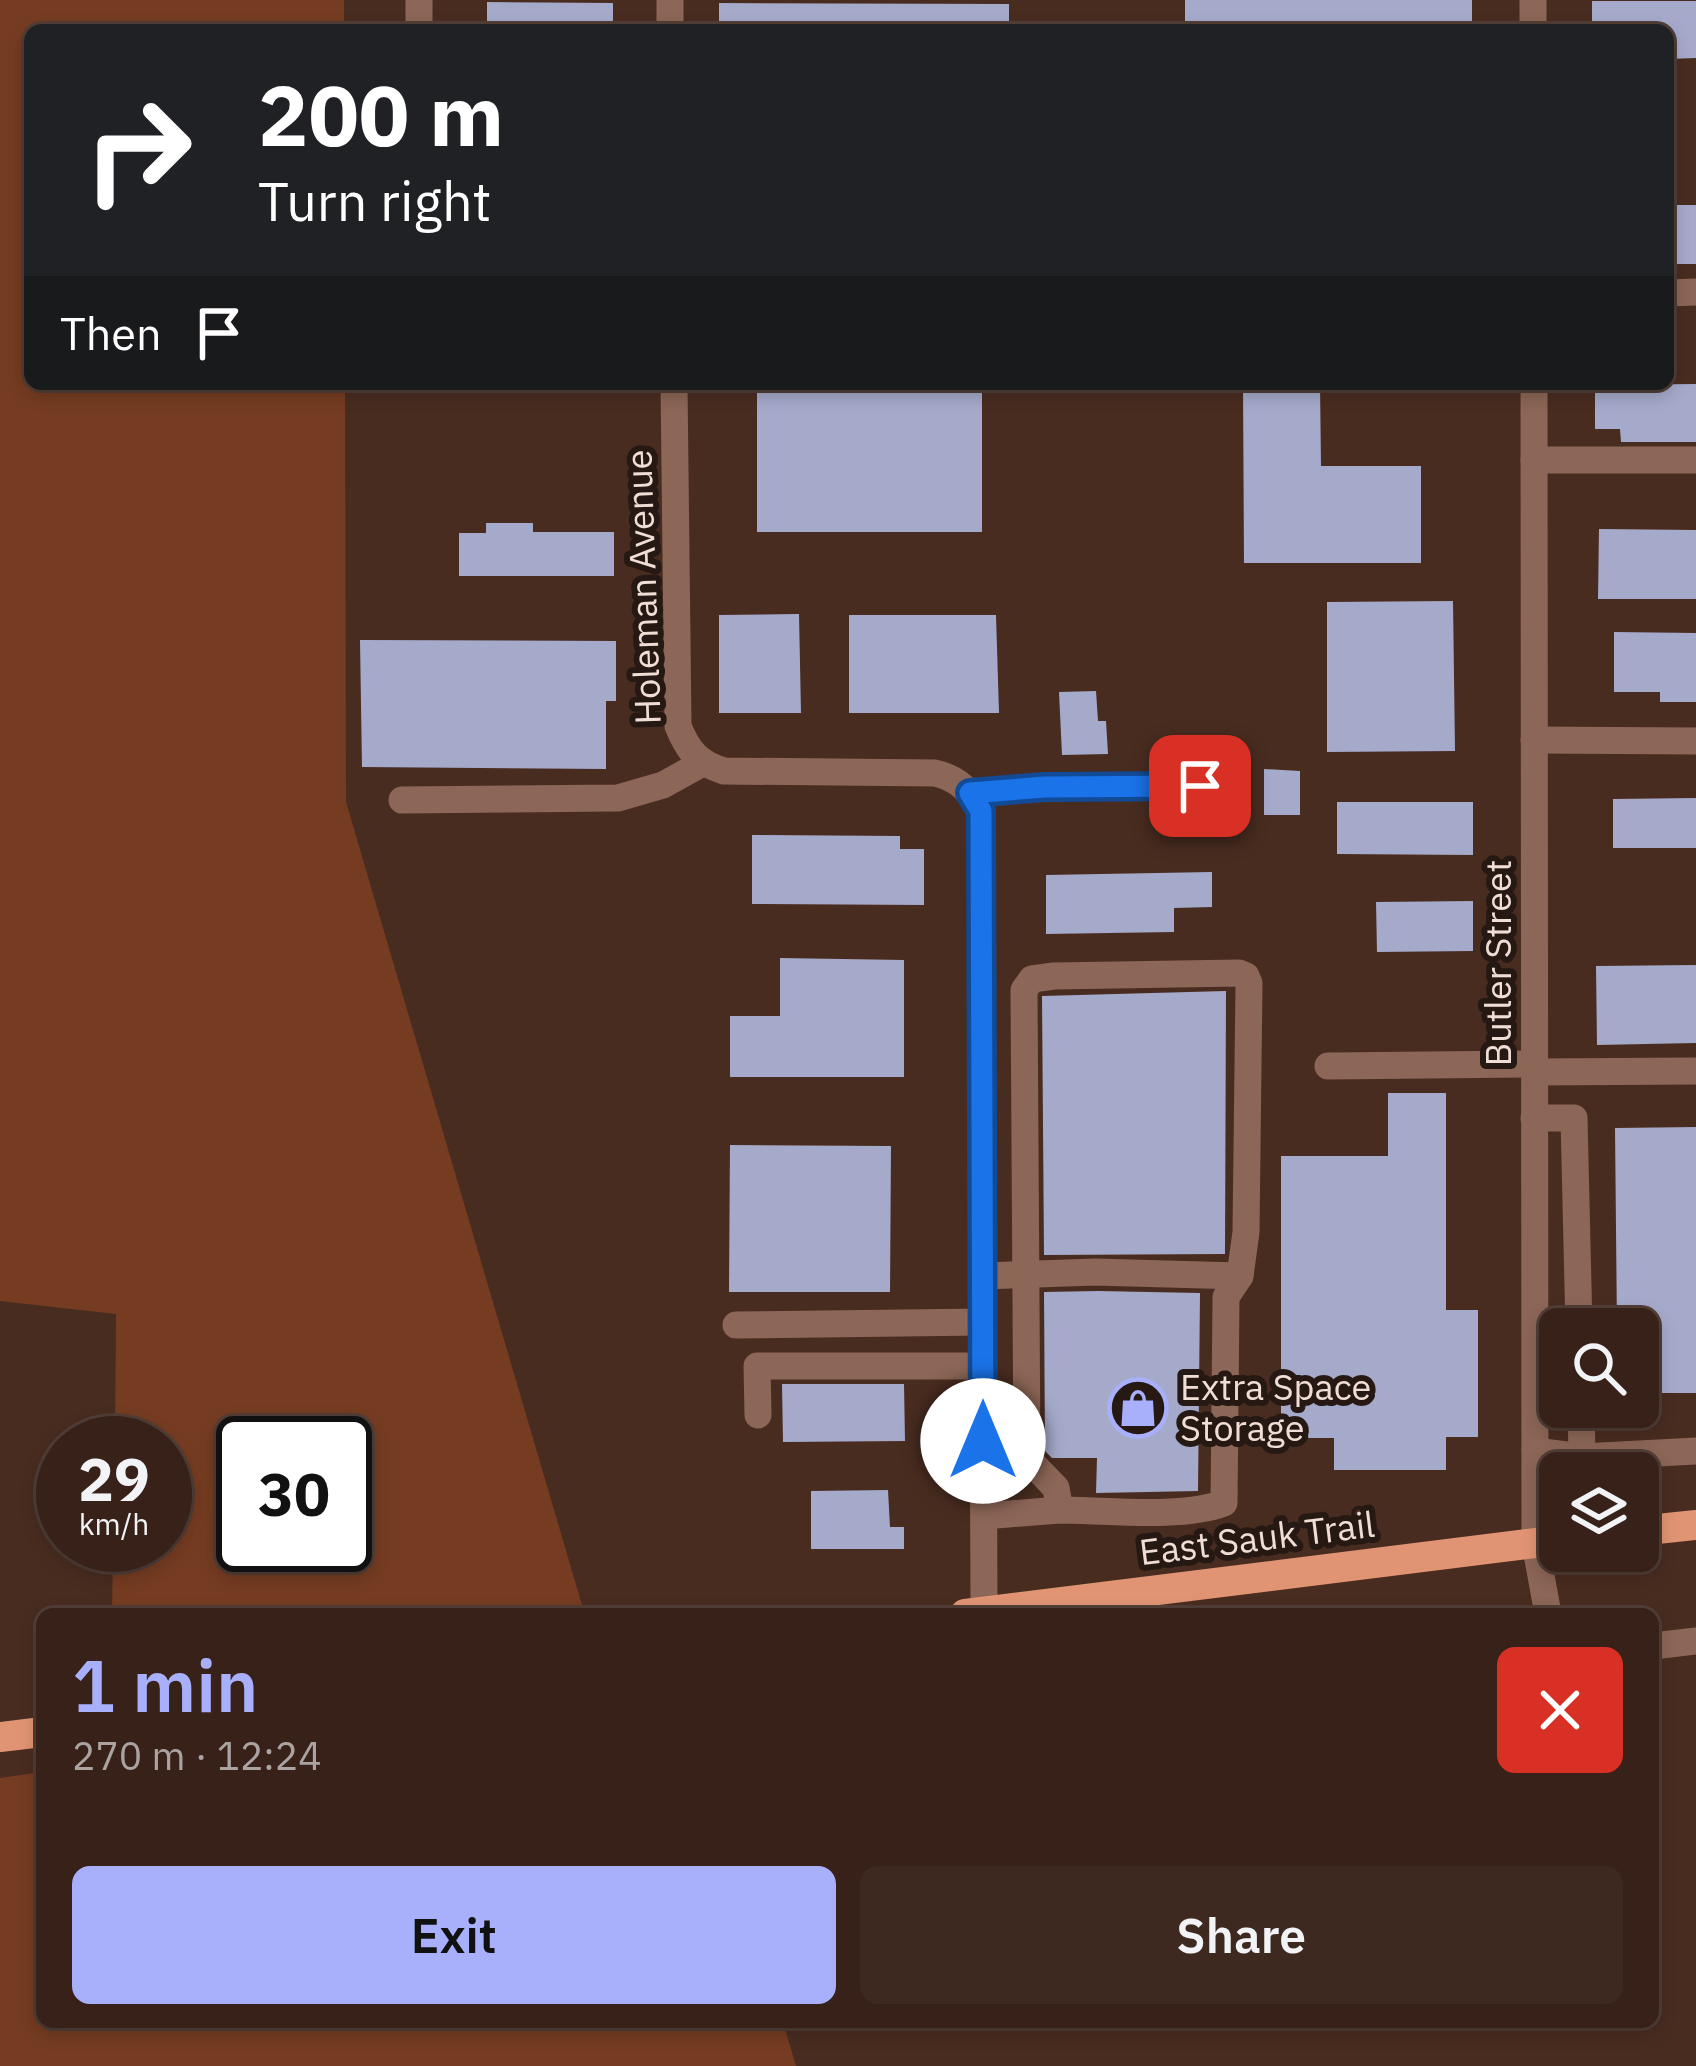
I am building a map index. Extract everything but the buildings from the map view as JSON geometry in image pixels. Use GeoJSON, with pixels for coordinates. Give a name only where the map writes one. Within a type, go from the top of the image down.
{"type":"FeatureCollection","features":[{"type":"Feature","properties":{"kind":"main road"},"geometry":{"type":"LineString","coordinates":[[1659,1529],[1696,1525]]}},
{"type":"Feature","properties":{"kind":"main road","name":"East Sauk Trail"},"geometry":{"type":"LineString","coordinates":[[1015,1608],[1539,1542]]}},
{"type":"Feature","properties":{"kind":"main road"},"geometry":{"type":"LineString","coordinates":[[0,1737],[36,1733]]}},
{"type":"Feature","properties":{"kind":"street","name":"Holeman Avenue"},"geometry":{"type":"LineString","coordinates":[[674,390],[677,726],[700,764],[724,771],[935,773],[955,778],[970,793]]}},
{"type":"Feature","properties":{"kind":"street","name":"Butler Street"},"geometry":{"type":"LineString","coordinates":[[1534,390],[1535,1450],[1539,1478]]}},
{"type":"Feature","properties":{"kind":"street"},"geometry":{"type":"LineString","coordinates":[[1534,460],[1696,460]]}},
{"type":"Feature","properties":{"kind":"street"},"geometry":{"type":"LineString","coordinates":[[1534,740],[1696,741]]}},
{"type":"Feature","properties":{"kind":"street"},"geometry":{"type":"LineString","coordinates":[[402,800],[618,798],[663,785],[700,764]]}},
{"type":"Feature","properties":{"kind":"street"},"geometry":{"type":"LineString","coordinates":[[975,1608],[984,1516],[981,811],[970,793],[1045,787],[1200,786]]}},
{"type":"Feature","properties":{"kind":"street"},"geometry":{"type":"LineString","coordinates":[[984,1516],[1060,1510],[1209,1509],[1224,1503],[1226,1297],[1240,1276],[1246,1232],[1246,976],[1087,974],[1032,979],[1024,991],[1027,1458],[1056,1488],[1060,1510]]}},
{"type":"Feature","properties":{"kind":"street"},"geometry":{"type":"LineString","coordinates":[[1328,1066],[1696,1071]]}},
{"type":"Feature","properties":{"kind":"street"},"geometry":{"type":"LineString","coordinates":[[982,1072],[1026,1072]]}},
{"type":"Feature","properties":{"kind":"street"},"geometry":{"type":"LineString","coordinates":[[1565,1072],[1566,1118]]}},
{"type":"Feature","properties":{"kind":"street"},"geometry":{"type":"LineString","coordinates":[[1534,1118],[1574,1118],[1579,1308]]}},
{"type":"Feature","properties":{"kind":"street"},"geometry":{"type":"LineString","coordinates":[[983,1276],[1240,1276]]}},
{"type":"Feature","properties":{"kind":"street"},"geometry":{"type":"LineString","coordinates":[[736,1325],[983,1322]]}},
{"type":"Feature","properties":{"kind":"street"},"geometry":{"type":"LineString","coordinates":[[758,1415],[758,1366],[983,1366]]}},
{"type":"Feature","properties":{"kind":"street"},"geometry":{"type":"LineString","coordinates":[[1535,1450],[1548,1452]]}},
{"type":"Feature","properties":{"kind":"street"},"geometry":{"type":"LineString","coordinates":[[1659,1453],[1696,1451]]}},
{"type":"Feature","properties":{"kind":"street","name":"Butler Street"},"geometry":{"type":"LineString","coordinates":[[1548,1572],[1548,1608]]}},
{"type":"Feature","properties":{"kind":"street"},"geometry":{"type":"LineString","coordinates":[[1659,1645],[1696,1641]]}},
{"type":"Feature","properties":{"kind":"shaded area"},"geometry":{"type":"Polygon","coordinates":[[[0,0],[344,0],[344,24],[24,24],[24,390],[345,390],[346,802],[582,1605],[112,1608],[113,1572],[192,1572],[192,1416],[115,1416],[116,1314],[0,1301],[0,0]]]}},
{"type":"Feature","properties":{"kind":"shaded area"},"geometry":{"type":"Polygon","coordinates":[[[36,1773],[36,2028],[785,2028],[796,2066],[0,2066],[0,1778],[36,1773]]]}},
{"type":"Feature","properties":{"kind":"place","name":"Extra Space Storage"},"geometry":{"type":"Point","coordinates":[1138,1408]}},
{"type":"Feature","properties":{"kind":"route"},"geometry":{"type":"LineString","coordinates":[[983,1441],[981,811],[970,793],[1045,787],[1200,786]]}}]}
